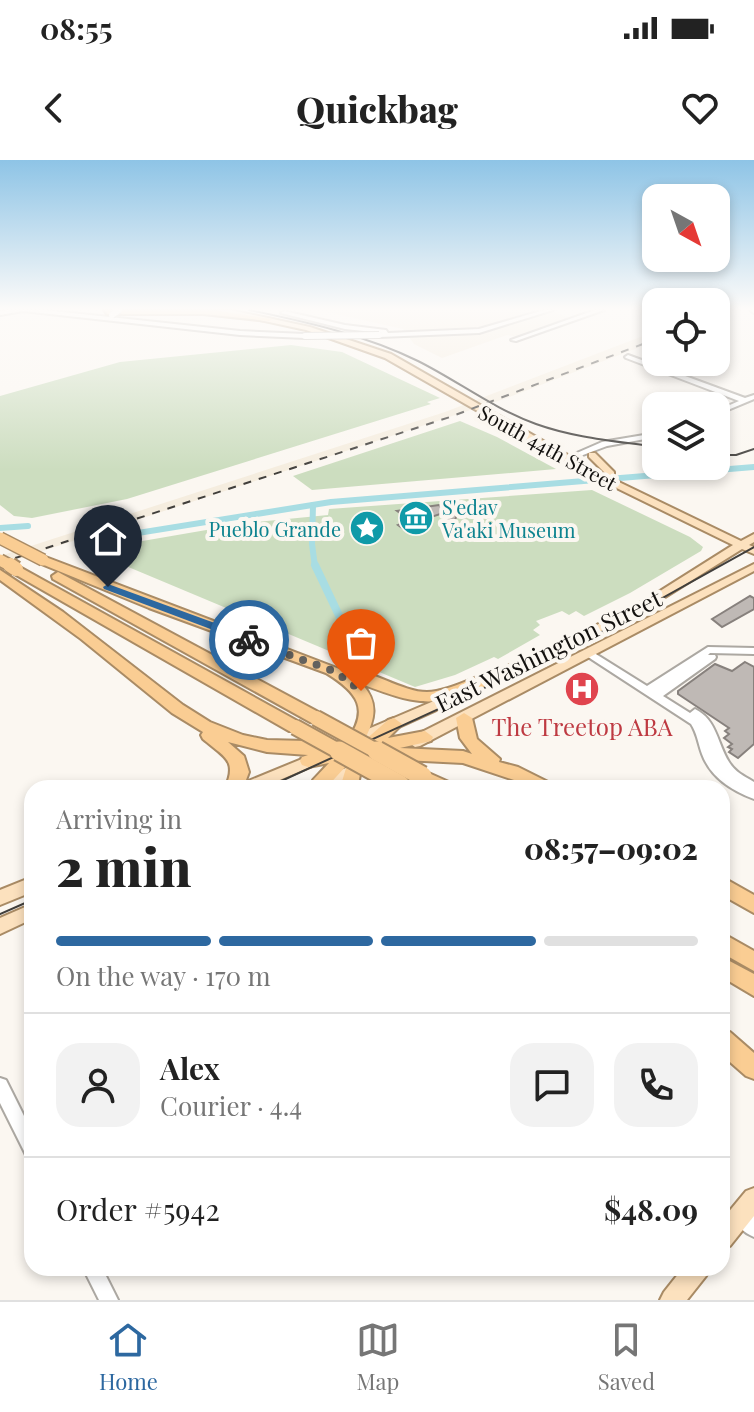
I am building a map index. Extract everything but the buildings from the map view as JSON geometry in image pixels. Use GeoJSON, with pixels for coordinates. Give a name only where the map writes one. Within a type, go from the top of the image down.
{"type":"FeatureCollection","features":[{"type":"Feature","properties":{"kind":"highway"},"geometry":{"type":"LineString","coordinates":[[0,538],[430,780]]}},
{"type":"Feature","properties":{"kind":"highway"},"geometry":{"type":"LineString","coordinates":[[0,545],[164,609],[409,695],[427,698],[449,694],[501,674]]}},
{"type":"Feature","properties":{"kind":"highway"},"geometry":{"type":"LineString","coordinates":[[5,570],[194,720],[238,760],[241,772],[238,780]]}},
{"type":"Feature","properties":{"kind":"highway"},"geometry":{"type":"LineString","coordinates":[[5,570],[390,780]]}},
{"type":"Feature","properties":{"kind":"highway"},"geometry":{"type":"LineString","coordinates":[[326,667],[351,681],[364,696],[367,721],[353,756]]}},
{"type":"Feature","properties":{"kind":"highway"},"geometry":{"type":"LineString","coordinates":[[464,718],[464,733],[471,745],[529,780]]}},
{"type":"Feature","properties":{"kind":"highway"},"geometry":{"type":"LineString","coordinates":[[194,720],[218,733],[248,743],[353,756],[425,737]]}},
{"type":"Feature","properties":{"kind":"highway"},"geometry":{"type":"LineString","coordinates":[[323,780],[394,724]]}},
{"type":"Feature","properties":{"kind":"highway"},"geometry":{"type":"LineString","coordinates":[[308,761],[390,753],[463,757],[519,775]]}},
{"type":"Feature","properties":{"kind":"highway"},"geometry":{"type":"LineString","coordinates":[[730,890],[754,905]]}},
{"type":"Feature","properties":{"kind":"highway"},"geometry":{"type":"LineString","coordinates":[[730,947],[754,961]]}},
{"type":"Feature","properties":{"kind":"highway"},"geometry":{"type":"LineString","coordinates":[[730,971],[754,986]]}},
{"type":"Feature","properties":{"kind":"highway"},"geometry":{"type":"LineString","coordinates":[[730,1049],[754,1069]]}},
{"type":"Feature","properties":{"kind":"main road","name":"South 44th Street"},"geometry":{"type":"LineString","coordinates":[[407,363],[574,460],[751,543]]}},
{"type":"Feature","properties":{"kind":"main road"},"geometry":{"type":"LineString","coordinates":[[592,455],[612,479]]}},
{"type":"Feature","properties":{"kind":"main road","name":"South 44th Street"},"geometry":{"type":"LineString","coordinates":[[574,460],[596,475],[628,482],[751,543]]}},
{"type":"Feature","properties":{"kind":"main road","name":"East Washington Street"},"geometry":{"type":"LineString","coordinates":[[394,724],[591,633],[751,543]]}},
{"type":"Feature","properties":{"kind":"main road","name":"East Washington Street"},"geometry":{"type":"LineString","coordinates":[[390,753],[464,718],[754,567]]}},
{"type":"Feature","properties":{"kind":"main road"},"geometry":{"type":"LineString","coordinates":[[264,780],[308,761]]}},
{"type":"Feature","properties":{"kind":"main road"},"geometry":{"type":"LineString","coordinates":[[0,898],[24,888]]}},
{"type":"Feature","properties":{"kind":"main road"},"geometry":{"type":"LineString","coordinates":[[0,926],[24,915]]}},
{"type":"Feature","properties":{"kind":"main road"},"geometry":{"type":"LineString","coordinates":[[730,1231],[750,1214]]}},
{"type":"Feature","properties":{"kind":"main road"},"geometry":{"type":"LineString","coordinates":[[672,1300],[692,1276]]}},
{"type":"Feature","properties":{"kind":"street"},"geometry":{"type":"LineString","coordinates":[[644,363],[750,399]]}},
{"type":"Feature","properties":{"kind":"street"},"geometry":{"type":"LineString","coordinates":[[730,408],[750,399]]}},
{"type":"Feature","properties":{"kind":"street"},"geometry":{"type":"LineString","coordinates":[[574,460],[610,443],[642,439]]}},
{"type":"Feature","properties":{"kind":"street"},"geometry":{"type":"LineString","coordinates":[[574,460],[642,441]]}},
{"type":"Feature","properties":{"kind":"street"},"geometry":{"type":"LineString","coordinates":[[591,652],[705,721],[713,732],[724,767],[738,780],[754,787]]}},
{"type":"Feature","properties":{"kind":"street"},"geometry":{"type":"LineString","coordinates":[[654,691],[714,656],[754,653]]}},
{"type":"Feature","properties":{"kind":"street"},"geometry":{"type":"LineString","coordinates":[[654,691],[698,724],[710,763],[726,780]]}},
{"type":"Feature","properties":{"kind":"street"},"geometry":{"type":"LineString","coordinates":[[730,783],[754,794]]}},
{"type":"Feature","properties":{"kind":"street"},"geometry":{"type":"LineString","coordinates":[[0,1086],[24,1133]]}},
{"type":"Feature","properties":{"kind":"street"},"geometry":{"type":"LineString","coordinates":[[96,1276],[109,1300]]}},
{"type":"Feature","properties":{"kind":"shaded area"},"geometry":{"type":"Polygon","coordinates":[[[572,363],[598,363],[504,399],[0,565],[0,556],[445,412],[572,363]]]}},
{"type":"Feature","properties":{"kind":"green space"},"geometry":{"type":"Polygon","coordinates":[[[116,363],[366,363],[440,398],[427,402],[431,404],[127,499],[32,518],[14,516],[0,505],[0,396],[116,363]]]}},
{"type":"Feature","properties":{"kind":"green space"},"geometry":{"type":"Polygon","coordinates":[[[460,421],[556,469],[312,490],[293,476],[460,421]]]}},
{"type":"Feature","properties":{"kind":"green space","name":"S'edav Va'aki Museum"},"geometry":{"type":"Polygon","coordinates":[[[592,490],[690,537],[703,547],[701,551],[584,616],[576,611],[569,615],[562,611],[536,621],[540,625],[533,630],[540,635],[498,659],[494,657],[455,675],[415,687],[114,561],[96,549],[247,523],[328,515],[329,509],[592,490]]]}},
{"type":"Feature","properties":{"kind":"waterway"},"geometry":{"type":"LineString","coordinates":[[82,542],[331,502],[754,467]]}},
{"type":"Feature","properties":{"kind":"waterway"},"geometry":{"type":"LineString","coordinates":[[313,505],[315,567]]}},
{"type":"Feature","properties":{"kind":"waterway"},"geometry":{"type":"LineString","coordinates":[[0,528],[28,526]]}},
{"type":"Feature","properties":{"kind":"waterway"},"geometry":{"type":"LineString","coordinates":[[315,565],[344,626],[349,647]]}},
{"type":"Feature","properties":{"kind":"tram line"},"geometry":{"type":"LineString","coordinates":[[421,363],[505,411],[536,424],[581,436],[642,445]]}},
{"type":"Feature","properties":{"kind":"tram line"},"geometry":{"type":"LineString","coordinates":[[730,455],[754,449]]}},
{"type":"Feature","properties":{"kind":"tram line"},"geometry":{"type":"LineString","coordinates":[[283,780],[576,646],[754,547]]}},
{"type":"Feature","properties":{"kind":"tram line"},"geometry":{"type":"LineString","coordinates":[[0,914],[24,904]]}},
{"type":"Feature","properties":{"kind":"railway"},"geometry":{"type":"LineString","coordinates":[[0,563],[450,417],[592,363]]}},
{"type":"Feature","properties":{"kind":"way so far"},"geometry":{"type":"LineString","coordinates":[[249,640],[336,672],[361,691]]}},
{"type":"Feature","properties":{"kind":"place","name":"S'edav Va'aki Museum"},"geometry":{"type":"Point","coordinates":[416,518]}},
{"type":"Feature","properties":{"kind":"place","name":"Pueblo Grande"},"geometry":{"type":"Point","coordinates":[367,528]}},
{"type":"Feature","properties":{"kind":"place","name":"The Treetop ABA"},"geometry":{"type":"Point","coordinates":[582,689]}},
{"type":"Feature","properties":{"kind":"route"},"geometry":{"type":"LineString","coordinates":[[108,587],[249,640]]}}]}
